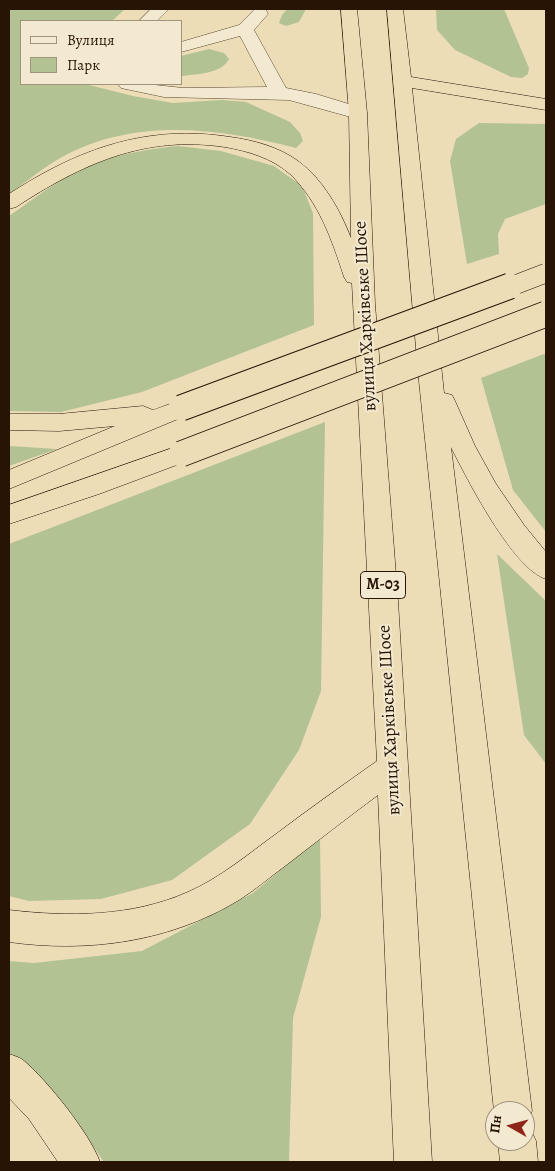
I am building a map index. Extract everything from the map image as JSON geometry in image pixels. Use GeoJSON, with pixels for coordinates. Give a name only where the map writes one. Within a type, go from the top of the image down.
{"type":"FeatureCollection","features":[{"type":"Feature","properties":{"kind":"highway","name":"вулиця Харківське Шосе"},"geometry":{"type":"LineString","coordinates":[[349,9],[358,113],[364,304],[384,601],[413,1162]]}},
{"type":"Feature","properties":{"kind":"highway"},"geometry":{"type":"LineString","coordinates":[[395,9],[430,371],[512,1101]]}},
{"type":"Feature","properties":{"kind":"highway"},"geometry":{"type":"LineString","coordinates":[[402,80],[546,104]]}},
{"type":"Feature","properties":{"kind":"highway"},"geometry":{"type":"LineString","coordinates":[[9,203],[72,164],[129,144],[155,139],[184,138],[215,140],[250,146],[284,160],[297,169],[319,195],[340,236],[364,304]]}},
{"type":"Feature","properties":{"kind":"highway"},"geometry":{"type":"LineString","coordinates":[[9,480],[181,408],[546,273]]}},
{"type":"Feature","properties":{"kind":"highway"},"geometry":{"type":"LineString","coordinates":[[9,515],[90,488],[181,454],[546,314]]}},
{"type":"Feature","properties":{"kind":"highway"},"geometry":{"type":"LineString","coordinates":[[430,371],[448,414],[482,482],[509,525],[546,569]]}},
{"type":"Feature","properties":{"kind":"highway"},"geometry":{"type":"LineString","coordinates":[[9,422],[35,424],[69,423],[181,408]]}},
{"type":"Feature","properties":{"kind":"highway"},"geometry":{"type":"LineString","coordinates":[[9,528],[90,488]]}},
{"type":"Feature","properties":{"kind":"highway"},"geometry":{"type":"LineString","coordinates":[[9,926],[54,931],[83,930],[131,925],[174,914],[225,890],[392,767]]}},
{"type":"Feature","properties":{"kind":"highway"},"geometry":{"type":"LineString","coordinates":[[9,1072],[42,1106],[81,1162]]}},
{"type":"Feature","properties":{"kind":"lane"},"geometry":{"type":"LineString","coordinates":[[148,20],[161,9]]}},
{"type":"Feature","properties":{"kind":"lane"},"geometry":{"type":"LineString","coordinates":[[182,47],[245,29],[260,14]]}},
{"type":"Feature","properties":{"kind":"lane"},"geometry":{"type":"LineString","coordinates":[[245,29],[279,93]]}},
{"type":"Feature","properties":{"kind":"lane"},"geometry":{"type":"LineString","coordinates":[[129,85],[144,90],[190,93],[279,93],[299,95],[358,113]]}},
{"type":"Feature","properties":{"kind":"green space"},"geometry":{"type":"Polygon","coordinates":[[[9,9],[125,9],[113,20],[20,20],[20,85],[89,85],[133,96],[173,103],[222,100],[246,102],[290,122],[300,133],[303,141],[296,148],[237,135],[177,130],[148,131],[119,136],[90,144],[62,157],[9,194],[9,9]]]}},
{"type":"Feature","properties":{"kind":"green space"},"geometry":{"type":"Polygon","coordinates":[[[287,9],[306,9],[299,22],[286,26],[279,23],[287,9]]]}},
{"type":"Feature","properties":{"kind":"green space"},"geometry":{"type":"Polygon","coordinates":[[[436,9],[504,9],[529,68],[528,74],[522,78],[511,77],[455,50],[437,30],[436,9]]]}},
{"type":"Feature","properties":{"kind":"green space"},"geometry":{"type":"Polygon","coordinates":[[[209,49],[224,53],[229,59],[220,68],[215,70],[182,76],[182,56],[209,49]]]}},
{"type":"Feature","properties":{"kind":"green space"},"geometry":{"type":"Polygon","coordinates":[[[479,123],[546,124],[546,204],[505,219],[498,234],[499,254],[467,264],[450,161],[456,139],[479,123]]]}},
{"type":"Feature","properties":{"kind":"green space"},"geometry":{"type":"Polygon","coordinates":[[[178,146],[221,151],[274,166],[302,186],[313,213],[314,325],[142,392],[61,412],[9,411],[9,216],[83,168],[136,152],[178,146]]]}},
{"type":"Feature","properties":{"kind":"green space"},"geometry":{"type":"Polygon","coordinates":[[[544,354],[546,355],[546,532],[513,490],[481,378],[544,354]]]}},
{"type":"Feature","properties":{"kind":"green space"},"geometry":{"type":"Polygon","coordinates":[[[325,422],[321,691],[299,750],[250,824],[172,880],[101,899],[29,901],[9,896],[9,544],[325,422]]]}},
{"type":"Feature","properties":{"kind":"green space"},"geometry":{"type":"Polygon","coordinates":[[[9,446],[57,449],[9,466],[9,446]]]}},
{"type":"Feature","properties":{"kind":"green space"},"geometry":{"type":"Polygon","coordinates":[[[497,554],[546,601],[546,764],[524,735],[497,554]]]}},
{"type":"Feature","properties":{"kind":"green space"},"geometry":{"type":"Polygon","coordinates":[[[320,837],[321,917],[293,1018],[289,1162],[104,1162],[66,1107],[9,1055],[9,961],[34,963],[142,951],[253,893],[320,837]]]}}]}
